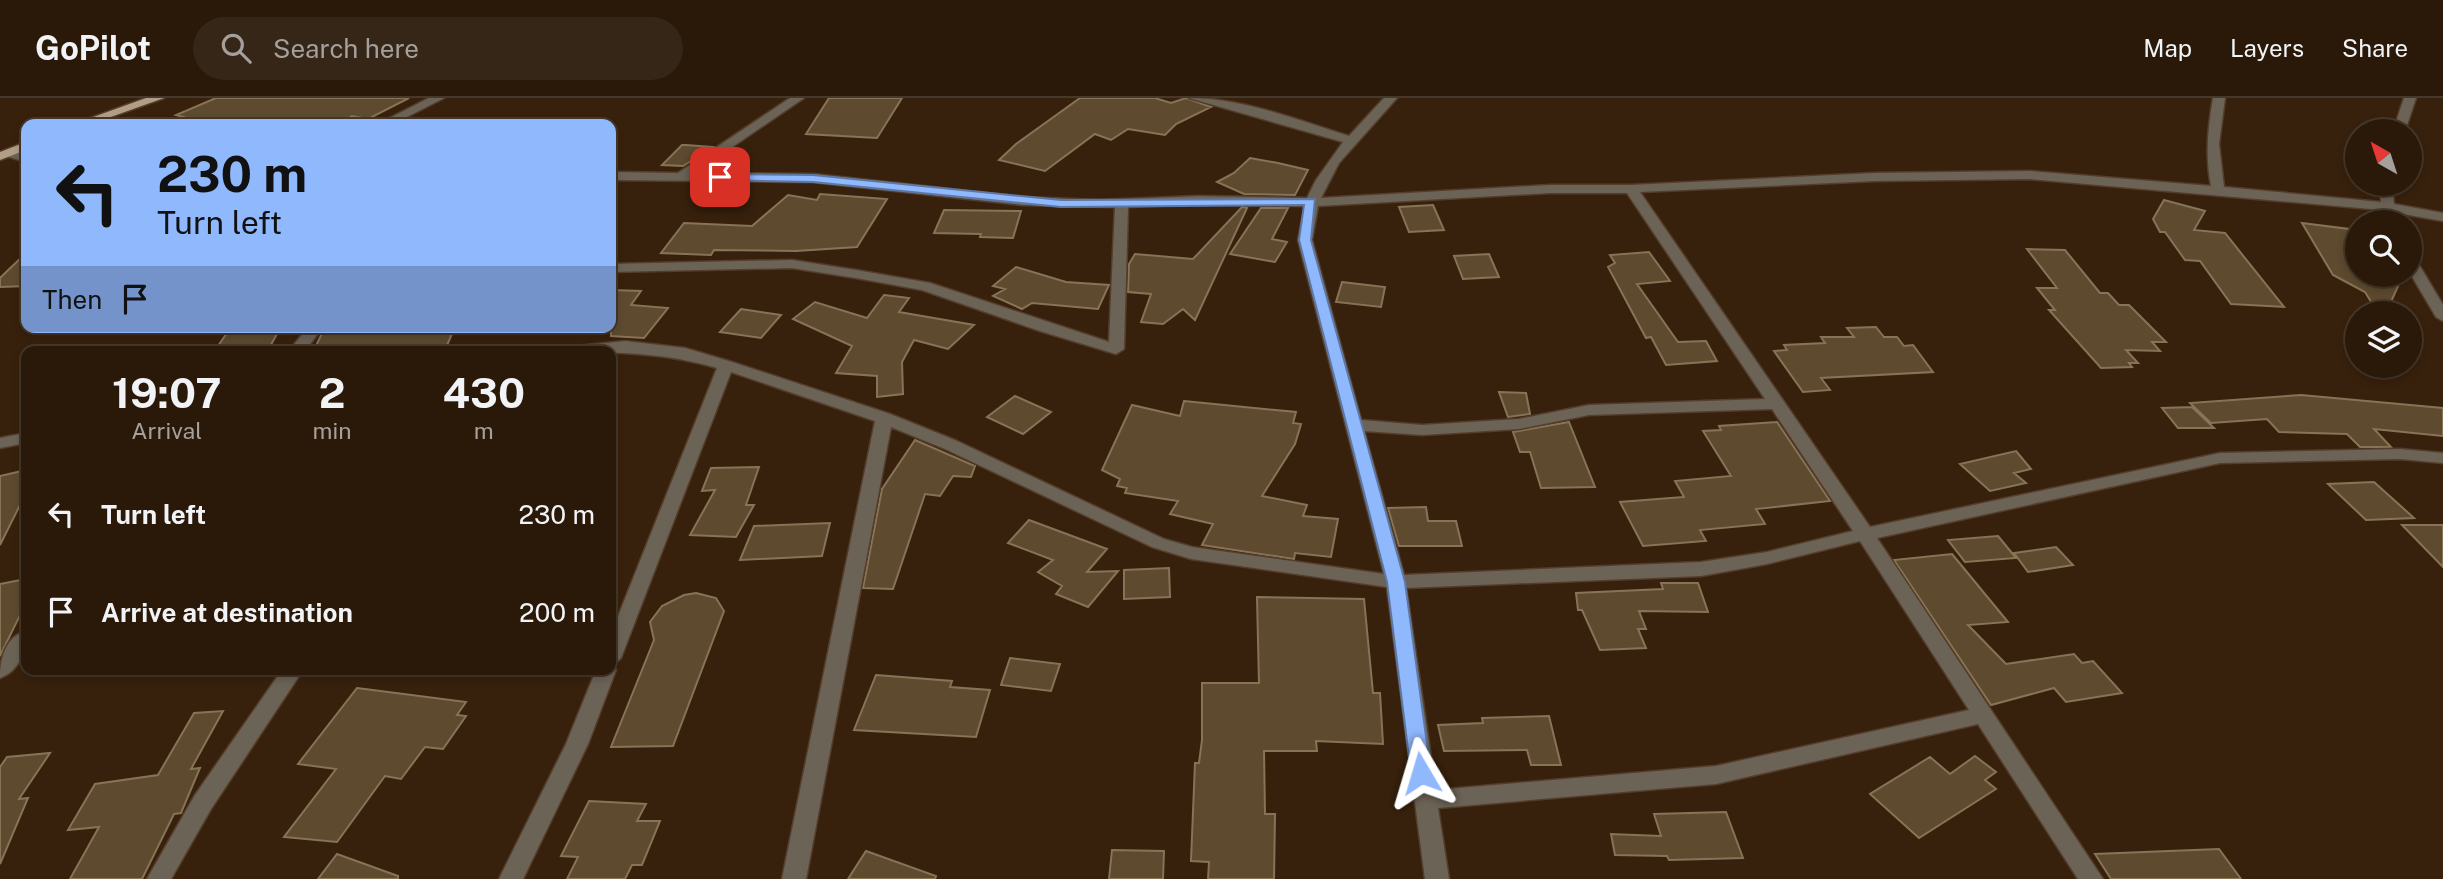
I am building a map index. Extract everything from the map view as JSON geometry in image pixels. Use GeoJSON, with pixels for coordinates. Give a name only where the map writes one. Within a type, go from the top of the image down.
{"type":"FeatureCollection","features":[{"type":"Feature","properties":{"kind":"main road"},"geometry":{"type":"LineString","coordinates":[[95,119],[158,98]]}},
{"type":"Feature","properties":{"kind":"street"},"geometry":{"type":"LineString","coordinates":[[394,119],[438,98]]}},
{"type":"Feature","properties":{"kind":"street"},"geometry":{"type":"LineString","coordinates":[[680,177],[798,98]]}},
{"type":"Feature","properties":{"kind":"street"},"geometry":{"type":"LineString","coordinates":[[1195,98],[1264,114],[1349,140]]}},
{"type":"Feature","properties":{"kind":"street"},"geometry":{"type":"LineString","coordinates":[[1391,98],[1349,140],[1311,202],[1305,240],[1396,582],[1437,879]]}},
{"type":"Feature","properties":{"kind":"street"},"geometry":{"type":"LineString","coordinates":[[2218,190],[2212,167],[2213,135],[2219,98]]}},
{"type":"Feature","properties":{"kind":"street"},"geometry":{"type":"LineString","coordinates":[[2403,119],[2410,98]]}},
{"type":"Feature","properties":{"kind":"street"},"geometry":{"type":"LineString","coordinates":[[616,176],[813,178],[1022,201],[1311,202],[1550,189],[1875,177],[2030,175],[2388,207],[2443,217]]}},
{"type":"Feature","properties":{"kind":"street"},"geometry":{"type":"LineString","coordinates":[[1631,188],[1865,534],[2091,879]]}},
{"type":"Feature","properties":{"kind":"street"},"geometry":{"type":"LineString","coordinates":[[2387,196],[2389,210]]}},
{"type":"Feature","properties":{"kind":"street"},"geometry":{"type":"LineString","coordinates":[[616,268],[792,264],[856,274],[925,286],[1045,328],[1116,349],[1122,202]]}},
{"type":"Feature","properties":{"kind":"street"},"geometry":{"type":"LineString","coordinates":[[2422,281],[2443,317]]}},
{"type":"Feature","properties":{"kind":"street"},"geometry":{"type":"LineString","coordinates":[[616,347],[685,353],[884,418],[951,445],[1158,543],[1191,553],[1396,582],[1702,569],[1767,558],[1865,534],[2220,458],[2400,454],[2443,458]]}},
{"type":"Feature","properties":{"kind":"street"},"geometry":{"type":"LineString","coordinates":[[616,646],[726,365]]}},
{"type":"Feature","properties":{"kind":"street"},"geometry":{"type":"LineString","coordinates":[[1353,425],[1423,430],[1519,424],[1589,410],[1777,404]]}},
{"type":"Feature","properties":{"kind":"street"},"geometry":{"type":"LineString","coordinates":[[794,879],[884,418]]}},
{"type":"Feature","properties":{"kind":"street"},"geometry":{"type":"LineString","coordinates":[[0,443],[21,439]]}},
{"type":"Feature","properties":{"kind":"street"},"geometry":{"type":"LineString","coordinates":[[0,670],[21,644]]}},
{"type":"Feature","properties":{"kind":"street"},"geometry":{"type":"LineString","coordinates":[[159,879],[203,802],[290,675]]}},
{"type":"Feature","properties":{"kind":"street"},"geometry":{"type":"LineString","coordinates":[[511,879],[577,744],[604,675]]}},
{"type":"Feature","properties":{"kind":"street"},"geometry":{"type":"LineString","coordinates":[[1424,800],[1716,775],[1886,739],[1983,715]]}},
{"type":"Feature","properties":{"kind":"building"},"geometry":{"type":"Polygon","coordinates":[[[216,98],[409,98],[368,119],[352,116],[347,119],[190,119],[176,115],[216,98]]]}},
{"type":"Feature","properties":{"kind":"building"},"geometry":{"type":"Polygon","coordinates":[[[829,98],[902,98],[877,138],[806,134],[829,98]]]}},
{"type":"Feature","properties":{"kind":"building"},"geometry":{"type":"Polygon","coordinates":[[[1080,98],[1155,98],[1171,103],[1186,98],[1211,107],[1176,124],[1165,135],[1128,129],[1111,140],[1095,134],[1045,171],[999,160],[1016,144],[1080,98]]]}},
{"type":"Feature","properties":{"kind":"building"},"geometry":{"type":"Polygon","coordinates":[[[682,145],[713,147],[683,166],[662,165],[682,145]]]}},
{"type":"Feature","properties":{"kind":"building"},"geometry":{"type":"Polygon","coordinates":[[[1250,158],[1308,170],[1295,195],[1244,194],[1217,182],[1234,173],[1250,158]]]}},
{"type":"Feature","properties":{"kind":"building"},"geometry":{"type":"Polygon","coordinates":[[[820,194],[887,199],[857,247],[796,251],[714,250],[711,255],[661,253],[684,223],[752,226],[788,195],[817,200],[820,194]]]}},
{"type":"Feature","properties":{"kind":"building"},"geometry":{"type":"Polygon","coordinates":[[[2164,200],[2205,211],[2194,230],[2225,233],[2284,307],[2231,304],[2200,261],[2185,260],[2165,232],[2160,232],[2153,219],[2164,200]]]}},
{"type":"Feature","properties":{"kind":"building"},"geometry":{"type":"Polygon","coordinates":[[[1433,205],[1444,230],[1409,232],[1399,207],[1433,205]]]}},
{"type":"Feature","properties":{"kind":"building"},"geometry":{"type":"Polygon","coordinates":[[[1242,207],[1247,208],[1195,320],[1183,309],[1163,324],[1141,322],[1151,294],[1128,292],[1129,264],[1135,254],[1193,259],[1242,207]]]}},
{"type":"Feature","properties":{"kind":"building"},"geometry":{"type":"Polygon","coordinates":[[[1261,208],[1288,208],[1272,239],[1287,242],[1275,262],[1230,254],[1261,208]]]}},
{"type":"Feature","properties":{"kind":"building"},"geometry":{"type":"Polygon","coordinates":[[[944,210],[1021,211],[1013,238],[934,233],[944,210]]]}},
{"type":"Feature","properties":{"kind":"building"},"geometry":{"type":"Polygon","coordinates":[[[2302,223],[2345,228],[2345,281],[2333,275],[2302,223]]]}},
{"type":"Feature","properties":{"kind":"building"},"geometry":{"type":"Polygon","coordinates":[[[2027,249],[2065,250],[2100,293],[2108,293],[2119,305],[2129,305],[2166,342],[2152,342],[2160,351],[2126,350],[2138,363],[2129,363],[2132,367],[2101,368],[2049,310],[2055,310],[2037,288],[2057,288],[2027,249]]]}},
{"type":"Feature","properties":{"kind":"building"},"geometry":{"type":"Polygon","coordinates":[[[1649,252],[1670,281],[1637,284],[1678,342],[1706,341],[1717,361],[1666,365],[1651,337],[1646,338],[1608,267],[1615,263],[1610,255],[1649,252]]]}},
{"type":"Feature","properties":{"kind":"building"},"geometry":{"type":"Polygon","coordinates":[[[1489,254],[1499,277],[1463,279],[1454,256],[1489,254]]]}},
{"type":"Feature","properties":{"kind":"building"},"geometry":{"type":"Polygon","coordinates":[[[21,258],[21,286],[0,287],[0,278],[21,258]]]}},
{"type":"Feature","properties":{"kind":"building"},"geometry":{"type":"Polygon","coordinates":[[[1016,267],[1066,282],[1109,285],[1098,309],[1032,303],[1022,309],[993,296],[1005,289],[993,286],[1016,267]]]}},
{"type":"Feature","properties":{"kind":"building"},"geometry":{"type":"Polygon","coordinates":[[[1342,282],[1385,287],[1381,307],[1336,302],[1342,282]]]}},
{"type":"Feature","properties":{"kind":"building"},"geometry":{"type":"Polygon","coordinates":[[[2356,287],[2398,287],[2391,301],[2371,301],[2365,292],[2356,287]]]}},
{"type":"Feature","properties":{"kind":"building"},"geometry":{"type":"Polygon","coordinates":[[[616,290],[641,291],[631,305],[668,308],[644,338],[611,336],[611,333],[616,333],[616,290]]]}},
{"type":"Feature","properties":{"kind":"building"},"geometry":{"type":"Polygon","coordinates":[[[884,295],[909,298],[899,312],[974,325],[948,349],[914,340],[902,362],[903,394],[877,397],[877,376],[836,373],[852,346],[793,319],[815,302],[867,318],[884,295]]]}},
{"type":"Feature","properties":{"kind":"building"},"geometry":{"type":"Polygon","coordinates":[[[741,309],[781,315],[761,338],[720,332],[741,309]]]}},
{"type":"Feature","properties":{"kind":"building"},"geometry":{"type":"Polygon","coordinates":[[[1876,327],[1884,337],[1897,337],[1904,346],[1913,345],[1933,372],[1821,378],[1830,390],[1803,392],[1774,351],[1787,350],[1784,345],[1825,343],[1821,337],[1854,337],[1847,328],[1876,327]]]}},
{"type":"Feature","properties":{"kind":"building"},"geometry":{"type":"Polygon","coordinates":[[[227,333],[278,333],[270,346],[218,346],[227,333]]]}},
{"type":"Feature","properties":{"kind":"building"},"geometry":{"type":"Polygon","coordinates":[[[322,333],[452,333],[447,346],[316,346],[322,333]]]}},
{"type":"Feature","properties":{"kind":"building"},"geometry":{"type":"Polygon","coordinates":[[[1499,392],[1526,393],[1530,414],[1508,417],[1499,392]]]}},
{"type":"Feature","properties":{"kind":"building"},"geometry":{"type":"Polygon","coordinates":[[[2301,395],[2443,408],[2443,436],[2374,429],[2391,447],[2360,447],[2347,434],[2279,432],[2267,419],[2211,423],[2190,403],[2301,395]]]}},
{"type":"Feature","properties":{"kind":"building"},"geometry":{"type":"Polygon","coordinates":[[[1015,396],[1051,412],[1023,434],[987,417],[1015,396]]]}},
{"type":"Feature","properties":{"kind":"building"},"geometry":{"type":"Polygon","coordinates":[[[1184,401],[1296,412],[1293,423],[1301,424],[1295,444],[1262,496],[1307,505],[1303,516],[1338,519],[1331,557],[1295,553],[1294,559],[1202,545],[1213,524],[1170,514],[1178,501],[1125,493],[1127,488],[1117,486],[1120,479],[1102,470],[1132,405],[1180,416],[1184,401]]]}},
{"type":"Feature","properties":{"kind":"building"},"geometry":{"type":"Polygon","coordinates":[[[2192,407],[2214,428],[2178,428],[2162,408],[2192,407]]]}},
{"type":"Feature","properties":{"kind":"building"},"geometry":{"type":"Polygon","coordinates":[[[1569,422],[1595,487],[1541,488],[1530,452],[1520,452],[1513,432],[1569,422]]]}},
{"type":"Feature","properties":{"kind":"building"},"geometry":{"type":"Polygon","coordinates":[[[1777,422],[1830,501],[1756,509],[1765,524],[1700,530],[1706,541],[1643,546],[1620,502],[1684,497],[1675,481],[1731,476],[1703,431],[1721,430],[1719,426],[1777,422]]]}},
{"type":"Feature","properties":{"kind":"building"},"geometry":{"type":"Polygon","coordinates":[[[915,440],[975,466],[971,477],[953,476],[940,496],[925,494],[893,589],[863,588],[882,489],[915,440]]]}},
{"type":"Feature","properties":{"kind":"building"},"geometry":{"type":"Polygon","coordinates":[[[2016,451],[2031,469],[2014,473],[2026,483],[1990,491],[1960,464],[2016,451]]]}},
{"type":"Feature","properties":{"kind":"building"},"geometry":{"type":"Polygon","coordinates":[[[759,467],[746,505],[754,505],[736,537],[690,535],[715,490],[702,491],[711,468],[759,467]]]}},
{"type":"Feature","properties":{"kind":"building"},"geometry":{"type":"Polygon","coordinates":[[[21,471],[21,503],[0,545],[0,476],[21,471]]]}},
{"type":"Feature","properties":{"kind":"building"},"geometry":{"type":"Polygon","coordinates":[[[2374,482],[2414,518],[2366,520],[2328,484],[2374,482]]]}},
{"type":"Feature","properties":{"kind":"building"},"geometry":{"type":"Polygon","coordinates":[[[1426,507],[1428,521],[1456,521],[1462,546],[1399,546],[1388,508],[1426,507]]]}},
{"type":"Feature","properties":{"kind":"building"},"geometry":{"type":"Polygon","coordinates":[[[1029,520],[1107,549],[1087,572],[1118,571],[1088,607],[1056,594],[1062,586],[1038,572],[1053,560],[1008,543],[1029,520]]]}},
{"type":"Feature","properties":{"kind":"building"},"geometry":{"type":"Polygon","coordinates":[[[830,523],[822,556],[740,560],[754,526],[830,523]]]}},
{"type":"Feature","properties":{"kind":"building"},"geometry":{"type":"Polygon","coordinates":[[[2402,525],[2443,525],[2443,567],[2402,525]]]}},
{"type":"Feature","properties":{"kind":"building"},"geometry":{"type":"Polygon","coordinates":[[[1998,536],[2016,558],[1965,562],[1948,540],[1998,536]]]}},
{"type":"Feature","properties":{"kind":"building"},"geometry":{"type":"Polygon","coordinates":[[[2056,547],[2073,565],[2028,572],[2014,553],[2056,547]]]}},
{"type":"Feature","properties":{"kind":"building"},"geometry":{"type":"Polygon","coordinates":[[[1952,554],[2008,622],[1968,625],[2006,664],[2074,654],[2082,663],[2093,661],[2122,693],[2066,702],[2054,688],[1991,705],[1894,560],[1952,554]]]}},
{"type":"Feature","properties":{"kind":"building"},"geometry":{"type":"Polygon","coordinates":[[[1169,568],[1170,597],[1124,599],[1124,570],[1169,568]]]}},
{"type":"Feature","properties":{"kind":"building"},"geometry":{"type":"Polygon","coordinates":[[[21,580],[21,613],[0,656],[0,584],[21,580]]]}},
{"type":"Feature","properties":{"kind":"building"},"geometry":{"type":"Polygon","coordinates":[[[1661,583],[1698,583],[1708,612],[1639,611],[1646,629],[1638,629],[1646,648],[1600,650],[1582,610],[1578,610],[1576,593],[1663,589],[1661,583]]]}},
{"type":"Feature","properties":{"kind":"building"},"geometry":{"type":"Polygon","coordinates":[[[696,593],[716,598],[724,611],[673,746],[611,747],[654,640],[650,622],[662,606],[684,595],[696,593]]]}},
{"type":"Feature","properties":{"kind":"building"},"geometry":{"type":"Polygon","coordinates":[[[1257,597],[1364,599],[1373,693],[1380,693],[1383,744],[1316,741],[1317,751],[1264,751],[1265,814],[1275,814],[1274,879],[1208,879],[1209,862],[1191,861],[1195,763],[1199,763],[1202,740],[1202,683],[1259,683],[1257,597]]]}},
{"type":"Feature","properties":{"kind":"building"},"geometry":{"type":"Polygon","coordinates":[[[1010,658],[1060,664],[1051,691],[1001,685],[1010,658]]]}},
{"type":"Feature","properties":{"kind":"building"},"geometry":{"type":"Polygon","coordinates":[[[876,675],[952,681],[950,687],[990,690],[976,737],[854,730],[876,675]]]}},
{"type":"Feature","properties":{"kind":"building"},"geometry":{"type":"Polygon","coordinates":[[[357,688],[466,702],[457,715],[466,716],[443,749],[425,747],[401,779],[385,776],[337,842],[284,837],[336,769],[298,764],[357,688]]]}},
{"type":"Feature","properties":{"kind":"building"},"geometry":{"type":"Polygon","coordinates":[[[223,711],[191,769],[200,768],[181,813],[174,814],[142,879],[70,879],[99,827],[68,830],[95,784],[158,775],[194,713],[223,711]]]}},
{"type":"Feature","properties":{"kind":"building"},"geometry":{"type":"Polygon","coordinates":[[[1549,716],[1561,765],[1531,765],[1527,750],[1444,751],[1438,725],[1483,723],[1482,718],[1549,716]]]}},
{"type":"Feature","properties":{"kind":"building"},"geometry":{"type":"Polygon","coordinates":[[[50,753],[19,799],[28,798],[0,864],[0,767],[7,757],[50,753]]]}},
{"type":"Feature","properties":{"kind":"building"},"geometry":{"type":"Polygon","coordinates":[[[1975,756],[1996,772],[1985,780],[1996,789],[1919,838],[1870,794],[1930,757],[1950,774],[1975,756]]]}},
{"type":"Feature","properties":{"kind":"building"},"geometry":{"type":"Polygon","coordinates":[[[589,801],[646,804],[637,821],[660,821],[642,865],[632,865],[625,879],[567,879],[578,857],[561,856],[589,801]]]}},
{"type":"Feature","properties":{"kind":"building"},"geometry":{"type":"Polygon","coordinates":[[[1726,812],[1743,858],[1669,860],[1667,856],[1615,855],[1611,834],[1661,836],[1654,814],[1726,812]]]}},
{"type":"Feature","properties":{"kind":"building"},"geometry":{"type":"Polygon","coordinates":[[[2219,849],[2241,879],[2111,879],[2095,854],[2219,849]]]}},
{"type":"Feature","properties":{"kind":"building"},"geometry":{"type":"Polygon","coordinates":[[[1112,850],[1164,851],[1163,879],[1109,879],[1112,850]]]}},
{"type":"Feature","properties":{"kind":"building"},"geometry":{"type":"Polygon","coordinates":[[[866,851],[936,876],[935,879],[848,879],[866,851]]]}},
{"type":"Feature","properties":{"kind":"building"},"geometry":{"type":"Polygon","coordinates":[[[337,854],[398,876],[398,879],[318,879],[337,854]]]}},
{"type":"Feature","properties":{"kind":"route"},"geometry":{"type":"LineString","coordinates":[[720,177],[813,178],[1061,203],[1199,200],[1311,202],[1305,240],[1396,582],[1421,773]]}}]}
